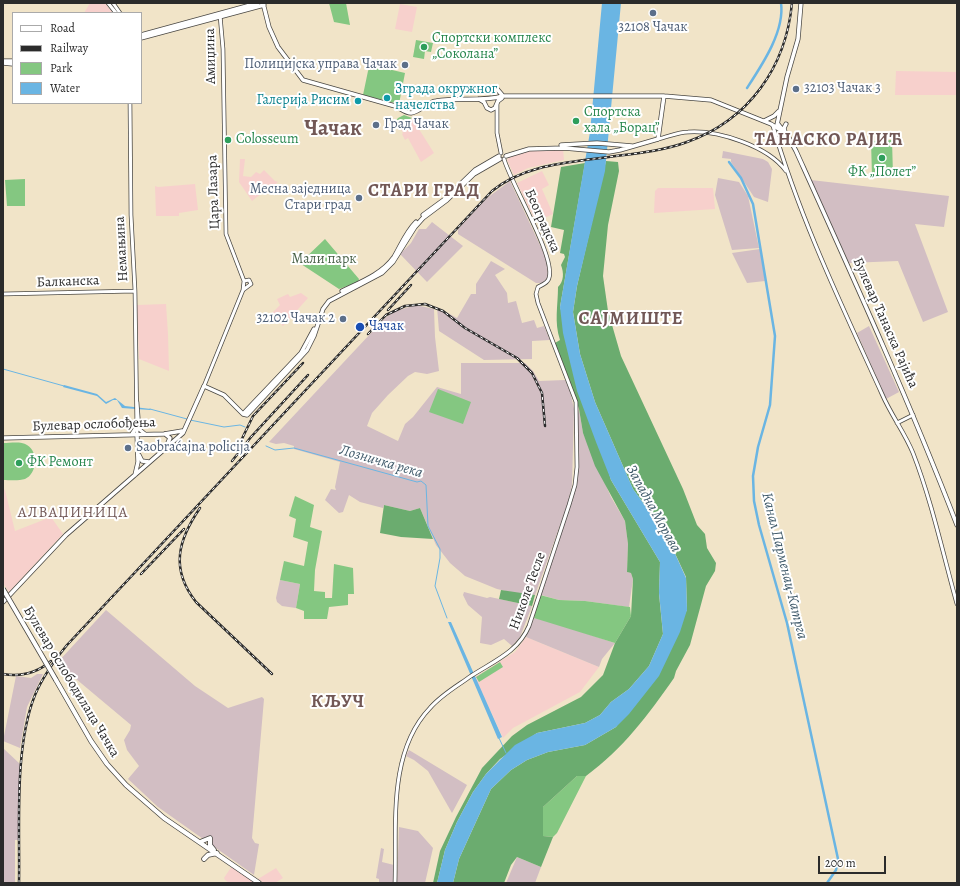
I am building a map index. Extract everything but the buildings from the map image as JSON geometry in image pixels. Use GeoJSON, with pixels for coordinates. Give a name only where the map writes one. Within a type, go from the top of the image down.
{"type":"FeatureCollection","features":[{"type":"Feature","properties":{"kind":"main road"},"geometry":{"type":"LineString","coordinates":[[142,38],[258,3]]}},
{"type":"Feature","properties":{"kind":"main road"},"geometry":{"type":"LineString","coordinates":[[774,125],[778,118],[787,75],[798,39],[800,3]]}},
{"type":"Feature","properties":{"kind":"main road"},"geometry":{"type":"LineString","coordinates":[[142,35],[263,4],[269,26],[279,49],[300,77],[307,82],[400,108],[411,113],[435,101],[478,98],[664,96],[716,100],[763,122],[774,125],[785,133]]}},
{"type":"Feature","properties":{"kind":"main road"},"geometry":{"type":"LineString","coordinates":[[497,89],[504,97]]}},
{"type":"Feature","properties":{"kind":"main road"},"geometry":{"type":"LineString","coordinates":[[564,146],[601,152],[634,146],[658,139],[664,96]]}},
{"type":"Feature","properties":{"kind":"main road"},"geometry":{"type":"LineString","coordinates":[[478,98],[487,108],[492,110],[499,100],[504,97]]}},
{"type":"Feature","properties":{"kind":"main road"},"geometry":{"type":"LineString","coordinates":[[485,104],[488,98]]}},
{"type":"Feature","properties":{"kind":"main road"},"geometry":{"type":"LineString","coordinates":[[495,99],[497,104]]}},
{"type":"Feature","properties":{"kind":"main road"},"geometry":{"type":"LineString","coordinates":[[763,122],[779,111]]}},
{"type":"Feature","properties":{"kind":"main road"},"geometry":{"type":"LineString","coordinates":[[772,117],[778,118]]}},
{"type":"Feature","properties":{"kind":"main road"},"geometry":{"type":"LineString","coordinates":[[772,117],[774,125]]}},
{"type":"Feature","properties":{"kind":"main road"},"geometry":{"type":"LineString","coordinates":[[785,133],[784,128],[786,124]]}},
{"type":"Feature","properties":{"kind":"main road","name":"Булевар Танаска Рајића"},"geometry":{"type":"LineString","coordinates":[[785,133],[796,152],[914,415],[957,525]]}},
{"type":"Feature","properties":{"kind":"main road"},"geometry":{"type":"LineString","coordinates":[[3,602],[66,535],[185,429],[204,386],[224,395],[243,414],[301,353],[313,333],[322,306],[326,300],[366,283],[382,273],[393,262],[413,230],[423,218],[449,198],[474,174],[502,156],[529,149],[597,143],[627,147]]}},
{"type":"Feature","properties":{"kind":"main road"},"geometry":{"type":"LineString","coordinates":[[136,428],[135,431],[129,435],[135,438],[138,442],[144,434]]}},
{"type":"Feature","properties":{"kind":"main road","name":"Булевар ослобођења"},"geometry":{"type":"LineString","coordinates":[[3,438],[164,434],[177,433],[185,429]]}},
{"type":"Feature","properties":{"kind":"main road","name":"Немањина"},"geometry":{"type":"LineString","coordinates":[[135,475],[138,466],[137,434]]}},
{"type":"Feature","properties":{"kind":"main road"},"geometry":{"type":"LineString","coordinates":[[164,434],[170,438],[166,447]]}},
{"type":"Feature","properties":{"kind":"main road"},"geometry":{"type":"LineString","coordinates":[[138,453],[142,461],[150,461]]}},
{"type":"Feature","properties":{"kind":"main road","name":"Булевар ослободилаца Чачка"},"geometry":{"type":"LineString","coordinates":[[3,589],[91,741],[111,769],[126,785],[156,812],[259,883]]}},
{"type":"Feature","properties":{"kind":"main road"},"geometry":{"type":"LineString","coordinates":[[199,842],[210,838],[210,845],[217,853],[208,855],[204,859]]}},
{"type":"Feature","properties":{"kind":"street"},"geometry":{"type":"LineString","coordinates":[[108,3],[115,12]]}},
{"type":"Feature","properties":{"kind":"street"},"geometry":{"type":"LineString","coordinates":[[114,3],[119,12]]}},
{"type":"Feature","properties":{"kind":"street","name":"Амиџина"},"geometry":{"type":"LineString","coordinates":[[220,14],[223,99]]}},
{"type":"Feature","properties":{"kind":"street","name":"Цара Лазара"},"geometry":{"type":"LineString","coordinates":[[223,99],[226,234],[244,283],[248,280],[251,282],[251,286],[247,288]]}},
{"type":"Feature","properties":{"kind":"street","name":"Немањина"},"geometry":{"type":"LineString","coordinates":[[130,104],[131,215],[135,291],[137,434]]}},
{"type":"Feature","properties":{"kind":"street"},"geometry":{"type":"LineString","coordinates":[[497,104],[498,143],[502,156]]}},
{"type":"Feature","properties":{"kind":"street"},"geometry":{"type":"LineString","coordinates":[[492,110],[497,115]]}},
{"type":"Feature","properties":{"kind":"street"},"geometry":{"type":"LineString","coordinates":[[774,125],[788,174],[816,246],[883,397],[898,423],[919,470],[957,604]]}},
{"type":"Feature","properties":{"kind":"street"},"geometry":{"type":"LineString","coordinates":[[658,139],[687,132],[725,138],[761,150],[776,160],[788,174]]}},
{"type":"Feature","properties":{"kind":"street","name":"Београдска"},"geometry":{"type":"LineString","coordinates":[[502,156],[547,255],[549,278],[547,282],[538,288]]}},
{"type":"Feature","properties":{"kind":"street"},"geometry":{"type":"LineString","coordinates":[[776,160],[780,160],[782,156]]}},
{"type":"Feature","properties":{"kind":"street"},"geometry":{"type":"LineString","coordinates":[[242,290],[247,288],[244,283]]}},
{"type":"Feature","properties":{"kind":"street"},"geometry":{"type":"LineString","coordinates":[[204,386],[244,283]]}},
{"type":"Feature","properties":{"kind":"street","name":"Николе Тесле"},"geometry":{"type":"LineString","coordinates":[[395,883],[398,785],[403,754],[412,735],[430,708],[442,696],[512,651],[520,643],[527,631],[575,486],[577,430],[576,402],[538,303],[536,294],[538,288]]}},
{"type":"Feature","properties":{"kind":"street","name":"Балканска"},"geometry":{"type":"LineString","coordinates":[[3,294],[135,291]]}},
{"type":"Feature","properties":{"kind":"street","name":"Немањина"},"geometry":{"type":"LineString","coordinates":[[136,394],[139,429],[144,434]]}},
{"type":"Feature","properties":{"kind":"street"},"geometry":{"type":"LineString","coordinates":[[898,423],[914,415]]}},
{"type":"Feature","properties":{"kind":"shaded area"},"geometry":{"type":"Polygon","coordinates":[[[90,3],[105,3],[112,12],[85,12],[90,3]]]}},
{"type":"Feature","properties":{"kind":"shaded area"},"geometry":{"type":"Polygon","coordinates":[[[400,4],[417,7],[412,32],[395,29],[400,4]]]}},
{"type":"Feature","properties":{"kind":"shaded area"},"geometry":{"type":"Polygon","coordinates":[[[896,71],[957,72],[957,95],[895,95],[896,71]]]}},
{"type":"Feature","properties":{"kind":"shaded area"},"geometry":{"type":"Polygon","coordinates":[[[412,118],[434,153],[421,162],[408,138],[405,140],[399,126],[412,118]]]}},
{"type":"Feature","properties":{"kind":"shaded area"},"geometry":{"type":"Polygon","coordinates":[[[563,149],[564,160],[528,168],[514,175],[507,160],[509,157],[525,151],[563,149]]]}},
{"type":"Feature","properties":{"kind":"shaded area"},"geometry":{"type":"Polygon","coordinates":[[[723,151],[763,159],[768,162],[772,169],[768,202],[754,197],[731,162],[731,159],[722,158],[723,151]]]}},
{"type":"Feature","properties":{"kind":"shaded area"},"geometry":{"type":"Polygon","coordinates":[[[240,159],[245,159],[243,176],[251,177],[256,172],[260,174],[264,170],[278,182],[270,189],[272,191],[270,192],[267,189],[252,201],[239,182],[240,159]]]}},
{"type":"Feature","properties":{"kind":"shaded area"},"geometry":{"type":"Polygon","coordinates":[[[542,171],[549,185],[542,189],[553,214],[536,222],[517,183],[542,171]]]}},
{"type":"Feature","properties":{"kind":"shaded area"},"geometry":{"type":"Polygon","coordinates":[[[718,178],[739,182],[748,196],[759,248],[732,250],[715,195],[718,178]]]}},
{"type":"Feature","properties":{"kind":"shaded area"},"geometry":{"type":"Polygon","coordinates":[[[811,180],[949,196],[944,227],[915,224],[948,312],[923,322],[898,261],[849,263],[811,180]]]}},
{"type":"Feature","properties":{"kind":"shaded area"},"geometry":{"type":"Polygon","coordinates":[[[510,181],[546,258],[548,274],[543,283],[536,283],[458,234],[458,229],[487,198],[510,181]]]}},
{"type":"Feature","properties":{"kind":"shaded area"},"geometry":{"type":"Polygon","coordinates":[[[195,184],[198,210],[179,213],[179,216],[156,216],[155,186],[195,184]]]}},
{"type":"Feature","properties":{"kind":"shaded area"},"geometry":{"type":"Polygon","coordinates":[[[658,188],[713,188],[715,209],[654,213],[655,191],[658,188]]]}},
{"type":"Feature","properties":{"kind":"shaded area"},"geometry":{"type":"Polygon","coordinates":[[[432,222],[463,246],[427,282],[400,254],[411,243],[419,229],[426,229],[432,222]]]}},
{"type":"Feature","properties":{"kind":"shaded area"},"geometry":{"type":"Polygon","coordinates":[[[760,249],[765,281],[747,283],[732,253],[760,249]]]}},
{"type":"Feature","properties":{"kind":"shaded area"},"geometry":{"type":"Polygon","coordinates":[[[491,261],[505,269],[495,275],[507,293],[508,303],[516,301],[522,323],[534,320],[537,328],[544,326],[550,340],[532,341],[532,359],[484,360],[439,331],[437,307],[457,318],[471,294],[476,294],[476,284],[491,261]]]}},
{"type":"Feature","properties":{"kind":"shaded area"},"geometry":{"type":"Polygon","coordinates":[[[301,293],[308,298],[283,326],[270,315],[280,305],[277,299],[288,294],[290,297],[301,293]]]}},
{"type":"Feature","properties":{"kind":"shaded area"},"geometry":{"type":"Polygon","coordinates":[[[166,304],[169,371],[139,359],[137,305],[166,304]]]}},
{"type":"Feature","properties":{"kind":"shaded area"},"geometry":{"type":"Polygon","coordinates":[[[416,305],[434,309],[435,337],[439,371],[427,374],[415,372],[408,376],[372,413],[367,426],[398,441],[405,424],[413,417],[437,387],[461,394],[461,363],[525,363],[533,371],[539,381],[565,380],[570,391],[574,409],[572,485],[568,503],[535,595],[519,594],[497,589],[465,576],[450,563],[436,545],[420,508],[410,511],[384,505],[383,508],[360,502],[349,495],[343,512],[339,513],[325,500],[331,489],[336,490],[335,487],[340,462],[294,449],[294,446],[284,443],[276,444],[269,442],[386,317],[396,311],[416,305]]]}},
{"type":"Feature","properties":{"kind":"shaded area"},"geometry":{"type":"Polygon","coordinates":[[[869,326],[899,392],[886,399],[857,333],[869,326]]]}},
{"type":"Feature","properties":{"kind":"shaded area"},"geometry":{"type":"Polygon","coordinates":[[[579,409],[583,433],[611,497],[625,521],[628,544],[627,572],[631,573],[633,579],[629,607],[585,601],[559,600],[541,595],[577,484],[579,409]]]}},
{"type":"Feature","properties":{"kind":"shaded area"},"geometry":{"type":"Polygon","coordinates":[[[3,488],[5,490],[15,531],[51,517],[63,534],[9,592],[3,583],[3,488]]]}},
{"type":"Feature","properties":{"kind":"shaded area"},"geometry":{"type":"Polygon","coordinates":[[[280,580],[300,584],[296,608],[282,606],[277,602],[276,598],[280,580]]]}},
{"type":"Feature","properties":{"kind":"shaded area"},"geometry":{"type":"Polygon","coordinates":[[[464,592],[487,598],[490,597],[532,606],[520,637],[512,646],[504,639],[491,645],[480,643],[482,617],[468,605],[463,595],[464,592]]]}},
{"type":"Feature","properties":{"kind":"shaded area"},"geometry":{"type":"Polygon","coordinates":[[[106,610],[195,686],[228,708],[262,697],[264,699],[252,838],[255,843],[259,844],[254,875],[158,807],[128,779],[139,766],[127,750],[124,740],[130,730],[131,725],[57,663],[106,610]]]}},
{"type":"Feature","properties":{"kind":"shaded area"},"geometry":{"type":"Polygon","coordinates":[[[534,618],[542,619],[615,643],[602,659],[599,667],[526,637],[534,618]]]}},
{"type":"Feature","properties":{"kind":"shaded area"},"geometry":{"type":"Polygon","coordinates":[[[526,637],[599,667],[580,692],[513,728],[503,738],[475,677],[515,652],[526,637]]]}},
{"type":"Feature","properties":{"kind":"shaded area"},"geometry":{"type":"Polygon","coordinates":[[[37,674],[43,674],[27,707],[20,748],[3,741],[16,676],[31,678],[37,674]]]}},
{"type":"Feature","properties":{"kind":"shaded area"},"geometry":{"type":"Polygon","coordinates":[[[3,748],[20,764],[18,840],[15,840],[15,883],[3,883],[3,748]]]}},
{"type":"Feature","properties":{"kind":"shaded area"},"geometry":{"type":"Polygon","coordinates":[[[409,750],[467,785],[452,813],[428,771],[414,760],[406,756],[409,750]]]}},
{"type":"Feature","properties":{"kind":"shaded area"},"geometry":{"type":"Polygon","coordinates":[[[399,827],[418,831],[433,848],[425,883],[397,883],[399,827]]]}},
{"type":"Feature","properties":{"kind":"shaded area"},"geometry":{"type":"Polygon","coordinates":[[[381,848],[384,849],[382,862],[394,865],[393,883],[379,883],[379,879],[376,878],[381,848]]]}},
{"type":"Feature","properties":{"kind":"shaded area"},"geometry":{"type":"Polygon","coordinates":[[[517,857],[541,867],[535,883],[506,883],[517,857]]]}},
{"type":"Feature","properties":{"kind":"shaded area"},"geometry":{"type":"Polygon","coordinates":[[[232,866],[256,883],[229,883],[224,878],[232,866]]]}},
{"type":"Feature","properties":{"kind":"shaded area"},"geometry":{"type":"Polygon","coordinates":[[[276,868],[283,878],[275,883],[264,883],[258,879],[276,868]]]}},
{"type":"Feature","properties":{"kind":"green space"},"geometry":{"type":"Polygon","coordinates":[[[329,3],[346,3],[350,25],[334,22],[329,3]]]}},
{"type":"Feature","properties":{"kind":"green space","name":"Спортски комплекс „Соколана”"},"geometry":{"type":"Polygon","coordinates":[[[416,40],[433,43],[431,52],[425,51],[424,59],[413,57],[416,40]]]}},
{"type":"Feature","properties":{"kind":"green space"},"geometry":{"type":"Polygon","coordinates":[[[371,65],[405,73],[399,104],[363,95],[368,71],[371,65]]]}},
{"type":"Feature","properties":{"kind":"green space"},"geometry":{"type":"Polygon","coordinates":[[[404,115],[412,118],[389,131],[398,118],[404,115]]]}},
{"type":"Feature","properties":{"kind":"green space","name":"ФК „Полет”"},"geometry":{"type":"Polygon","coordinates":[[[892,140],[893,175],[872,176],[871,141],[892,140]]]}},
{"type":"Feature","properties":{"kind":"green space"},"geometry":{"type":"Polygon","coordinates":[[[606,161],[618,162],[619,171],[608,225],[603,276],[608,311],[621,356],[683,489],[697,525],[705,534],[707,548],[716,563],[715,571],[706,586],[690,645],[676,671],[674,678],[664,692],[634,731],[612,754],[586,776],[577,776],[543,807],[543,836],[553,837],[541,867],[517,857],[511,865],[504,883],[453,883],[459,859],[491,789],[511,770],[527,760],[548,752],[585,745],[616,727],[687,610],[686,577],[666,534],[633,489],[595,402],[580,354],[573,312],[577,286],[606,161]]]}},
{"type":"Feature","properties":{"kind":"green space"},"geometry":{"type":"Polygon","coordinates":[[[585,163],[560,307],[611,480],[660,562],[659,594],[663,634],[649,666],[629,689],[611,702],[600,715],[585,723],[537,733],[500,759],[486,774],[473,792],[457,822],[445,850],[437,883],[433,883],[440,851],[482,768],[512,736],[527,725],[581,697],[603,675],[615,643],[631,616],[633,579],[631,573],[627,572],[628,544],[625,521],[595,466],[583,433],[579,409],[571,384],[555,343],[560,340],[557,320],[558,287],[562,280],[563,271],[561,265],[565,257],[564,254],[560,253],[564,230],[551,227],[561,167],[585,163]]]}},
{"type":"Feature","properties":{"kind":"green space"},"geometry":{"type":"Polygon","coordinates":[[[25,179],[25,206],[7,206],[5,180],[25,179]]]}},
{"type":"Feature","properties":{"kind":"green space","name":"Мали парк"},"geometry":{"type":"Polygon","coordinates":[[[325,239],[359,279],[358,282],[339,289],[301,264],[301,262],[325,239]]]}},
{"type":"Feature","properties":{"kind":"green space"},"geometry":{"type":"Polygon","coordinates":[[[438,389],[471,402],[463,424],[429,412],[438,389]]]}},
{"type":"Feature","properties":{"kind":"green space","name":"ФК Ремонт"},"geometry":{"type":"Polygon","coordinates":[[[3,443],[22,443],[31,448],[35,458],[35,463],[32,473],[25,479],[3,480],[3,443]]]}},
{"type":"Feature","properties":{"kind":"green space"},"geometry":{"type":"Polygon","coordinates":[[[295,496],[314,505],[310,527],[322,531],[315,570],[314,591],[325,592],[325,598],[332,598],[334,564],[353,568],[354,594],[348,594],[348,605],[329,607],[327,619],[304,619],[304,611],[296,608],[300,584],[280,580],[284,561],[304,566],[308,542],[293,537],[296,519],[289,516],[295,496]]]}},
{"type":"Feature","properties":{"kind":"green space"},"geometry":{"type":"Polygon","coordinates":[[[384,505],[410,511],[420,508],[433,539],[401,537],[380,533],[384,505]]]}},
{"type":"Feature","properties":{"kind":"green space"},"geometry":{"type":"Polygon","coordinates":[[[501,590],[535,595],[532,606],[499,599],[501,590]]]}},
{"type":"Feature","properties":{"kind":"green space"},"geometry":{"type":"Polygon","coordinates":[[[540,595],[559,600],[585,601],[630,607],[631,616],[615,643],[534,618],[540,595]]]}},
{"type":"Feature","properties":{"kind":"green space"},"geometry":{"type":"Polygon","coordinates":[[[500,662],[503,667],[479,682],[476,677],[500,662]]]}},
{"type":"Feature","properties":{"kind":"green space"},"geometry":{"type":"Polygon","coordinates":[[[577,776],[586,776],[557,833],[553,837],[543,836],[543,807],[577,776]]]}},
{"type":"Feature","properties":{"kind":"water"},"geometry":{"type":"Polygon","coordinates":[[[602,3],[621,3],[605,171],[577,286],[573,312],[580,354],[595,402],[633,489],[666,534],[686,578],[687,610],[680,632],[659,676],[629,714],[616,727],[585,745],[548,752],[527,760],[511,770],[491,789],[459,859],[453,883],[437,883],[445,850],[457,822],[473,792],[486,774],[515,745],[537,733],[585,723],[600,715],[611,702],[629,689],[649,666],[663,634],[659,593],[660,562],[611,480],[596,442],[577,391],[563,333],[560,307],[590,132],[602,3]]]}},
{"type":"Feature","properties":{"kind":"water"},"geometry":{"type":"Polygon","coordinates":[[[64,385],[97,394],[106,402],[115,398],[125,406],[151,409],[122,408],[117,400],[113,400],[106,404],[97,396],[63,387],[64,385]]]}},
{"type":"Feature","properties":{"kind":"water"},"geometry":{"type":"Polygon","coordinates":[[[448,622],[451,622],[502,737],[498,739],[448,622]]]}},
{"type":"Feature","properties":{"kind":"waterway","name":"Канал Парменац-Катрга"},"geometry":{"type":"LineString","coordinates":[[747,88],[759,69],[776,36],[781,14],[781,3]]}},
{"type":"Feature","properties":{"kind":"waterway","name":"Канал Парменац-Катрга"},"geometry":{"type":"LineString","coordinates":[[729,162],[741,178],[753,204],[775,336],[770,405],[758,447],[753,476],[754,501],[759,525],[787,623],[838,859],[836,870],[827,883]]}},
{"type":"Feature","properties":{"kind":"waterway","name":"Лозничка река"},"geometry":{"type":"LineString","coordinates":[[3,369],[64,386]]}},
{"type":"Feature","properties":{"kind":"waterway","name":"Лозничка река"},"geometry":{"type":"LineString","coordinates":[[150,409],[187,419]]}},
{"type":"Feature","properties":{"kind":"waterway","name":"Лозничка река"},"geometry":{"type":"LineString","coordinates":[[190,420],[224,427],[240,425],[245,427]]}},
{"type":"Feature","properties":{"kind":"waterway","name":"Лозничка река"},"geometry":{"type":"LineString","coordinates":[[266,446],[275,450],[294,448],[417,482],[421,481],[426,485],[428,526],[440,549],[440,558],[435,586],[447,618]]}},
{"type":"Feature","properties":{"kind":"waterway","name":"Лозничка река"},"geometry":{"type":"LineString","coordinates":[[499,738],[506,753]]}},
{"type":"Feature","properties":{"kind":"railway"},"geometry":{"type":"LineString","coordinates":[[19,883],[21,762],[28,716],[35,695],[45,675],[67,645],[492,191],[517,176],[544,167],[644,152],[677,145],[709,132],[729,120],[746,105],[760,88],[772,69],[782,49],[792,3]]}},
{"type":"Feature","properties":{"kind":"railway"},"geometry":{"type":"LineString","coordinates":[[388,310],[411,285]]}},
{"type":"Feature","properties":{"kind":"railway"},"geometry":{"type":"LineString","coordinates":[[368,334],[386,315],[405,306],[425,304],[443,311],[465,328],[517,358],[532,373],[542,393],[545,426]]}},
{"type":"Feature","properties":{"kind":"railway"},"geometry":{"type":"LineString","coordinates":[[238,447],[253,416],[303,363]]}},
{"type":"Feature","properties":{"kind":"railway"},"geometry":{"type":"LineString","coordinates":[[232,461],[251,437],[308,375]]}},
{"type":"Feature","properties":{"kind":"railway"},"geometry":{"type":"LineString","coordinates":[[200,508],[186,532],[180,555],[180,566],[188,590],[196,602],[272,674]]}},
{"type":"Feature","properties":{"kind":"railway"},"geometry":{"type":"LineString","coordinates":[[141,574],[184,529]]}},
{"type":"Feature","properties":{"kind":"railway"},"geometry":{"type":"LineString","coordinates":[[3,674],[16,675],[28,673],[40,669],[51,661]]}},
{"type":"Feature","properties":{"kind":"place","name":"32108 Чачак"},"geometry":{"type":"Point","coordinates":[653,13]}},
{"type":"Feature","properties":{"kind":"place","name":"Спортски комплекс „Соколана”"},"geometry":{"type":"Point","coordinates":[424,47]}},
{"type":"Feature","properties":{"kind":"place","name":"Полицијска управа Чачак"},"geometry":{"type":"Point","coordinates":[405,65]}},
{"type":"Feature","properties":{"kind":"place","name":"32103 Чачак 3"},"geometry":{"type":"Point","coordinates":[796,89]}},
{"type":"Feature","properties":{"kind":"place","name":"Зграда окружног начелства"},"geometry":{"type":"Point","coordinates":[387,98]}},
{"type":"Feature","properties":{"kind":"place","name":"Галерија Рисим"},"geometry":{"type":"Point","coordinates":[358,101]}},
{"type":"Feature","properties":{"kind":"place","name":"Спортска хала „Борац”"},"geometry":{"type":"Point","coordinates":[576,121]}},
{"type":"Feature","properties":{"kind":"place","name":"Град Чачак"},"geometry":{"type":"Point","coordinates":[376,125]}},
{"type":"Feature","properties":{"kind":"place","name":"Colosseum"},"geometry":{"type":"Point","coordinates":[228,140]}},
{"type":"Feature","properties":{"kind":"place","name":"ФК „Полет”"},"geometry":{"type":"Point","coordinates":[882,158]}},
{"type":"Feature","properties":{"kind":"place","name":"Месна заједница Стари град"},"geometry":{"type":"Point","coordinates":[359,198]}},
{"type":"Feature","properties":{"kind":"place","name":"32102 Чачак 2"},"geometry":{"type":"Point","coordinates":[343,319]}},
{"type":"Feature","properties":{"kind":"place","name":"Чачак"},"geometry":{"type":"Point","coordinates":[360,327]}},
{"type":"Feature","properties":{"kind":"place","name":"Saobraćajna policija"},"geometry":{"type":"Point","coordinates":[128,448]}},
{"type":"Feature","properties":{"kind":"place","name":"ФК Ремонт"},"geometry":{"type":"Point","coordinates":[19,463]}},
{"type":"Feature","properties":{"kind":"district","name":"Чачак"},"geometry":{"type":"Point","coordinates":[333,130]}},
{"type":"Feature","properties":{"kind":"district","name":"ТАНАСКО РАЈИЋ"},"geometry":{"type":"Point","coordinates":[829,141]}},
{"type":"Feature","properties":{"kind":"district","name":"СТАРИ ГРАД"},"geometry":{"type":"Point","coordinates":[424,192]}},
{"type":"Feature","properties":{"kind":"district","name":"САЈМИШТЕ"},"geometry":{"type":"Point","coordinates":[631,320]}},
{"type":"Feature","properties":{"kind":"district","name":"АЛВАЏИНИЦА"},"geometry":{"type":"Point","coordinates":[73,513]}},
{"type":"Feature","properties":{"kind":"district","name":"КЉУЧ"},"geometry":{"type":"Point","coordinates":[338,703]}},
{"type":"Feature","properties":{"kind":"water label","name":"Западна Морава"},"geometry":{"type":"Point","coordinates":[653,509]}}]}
